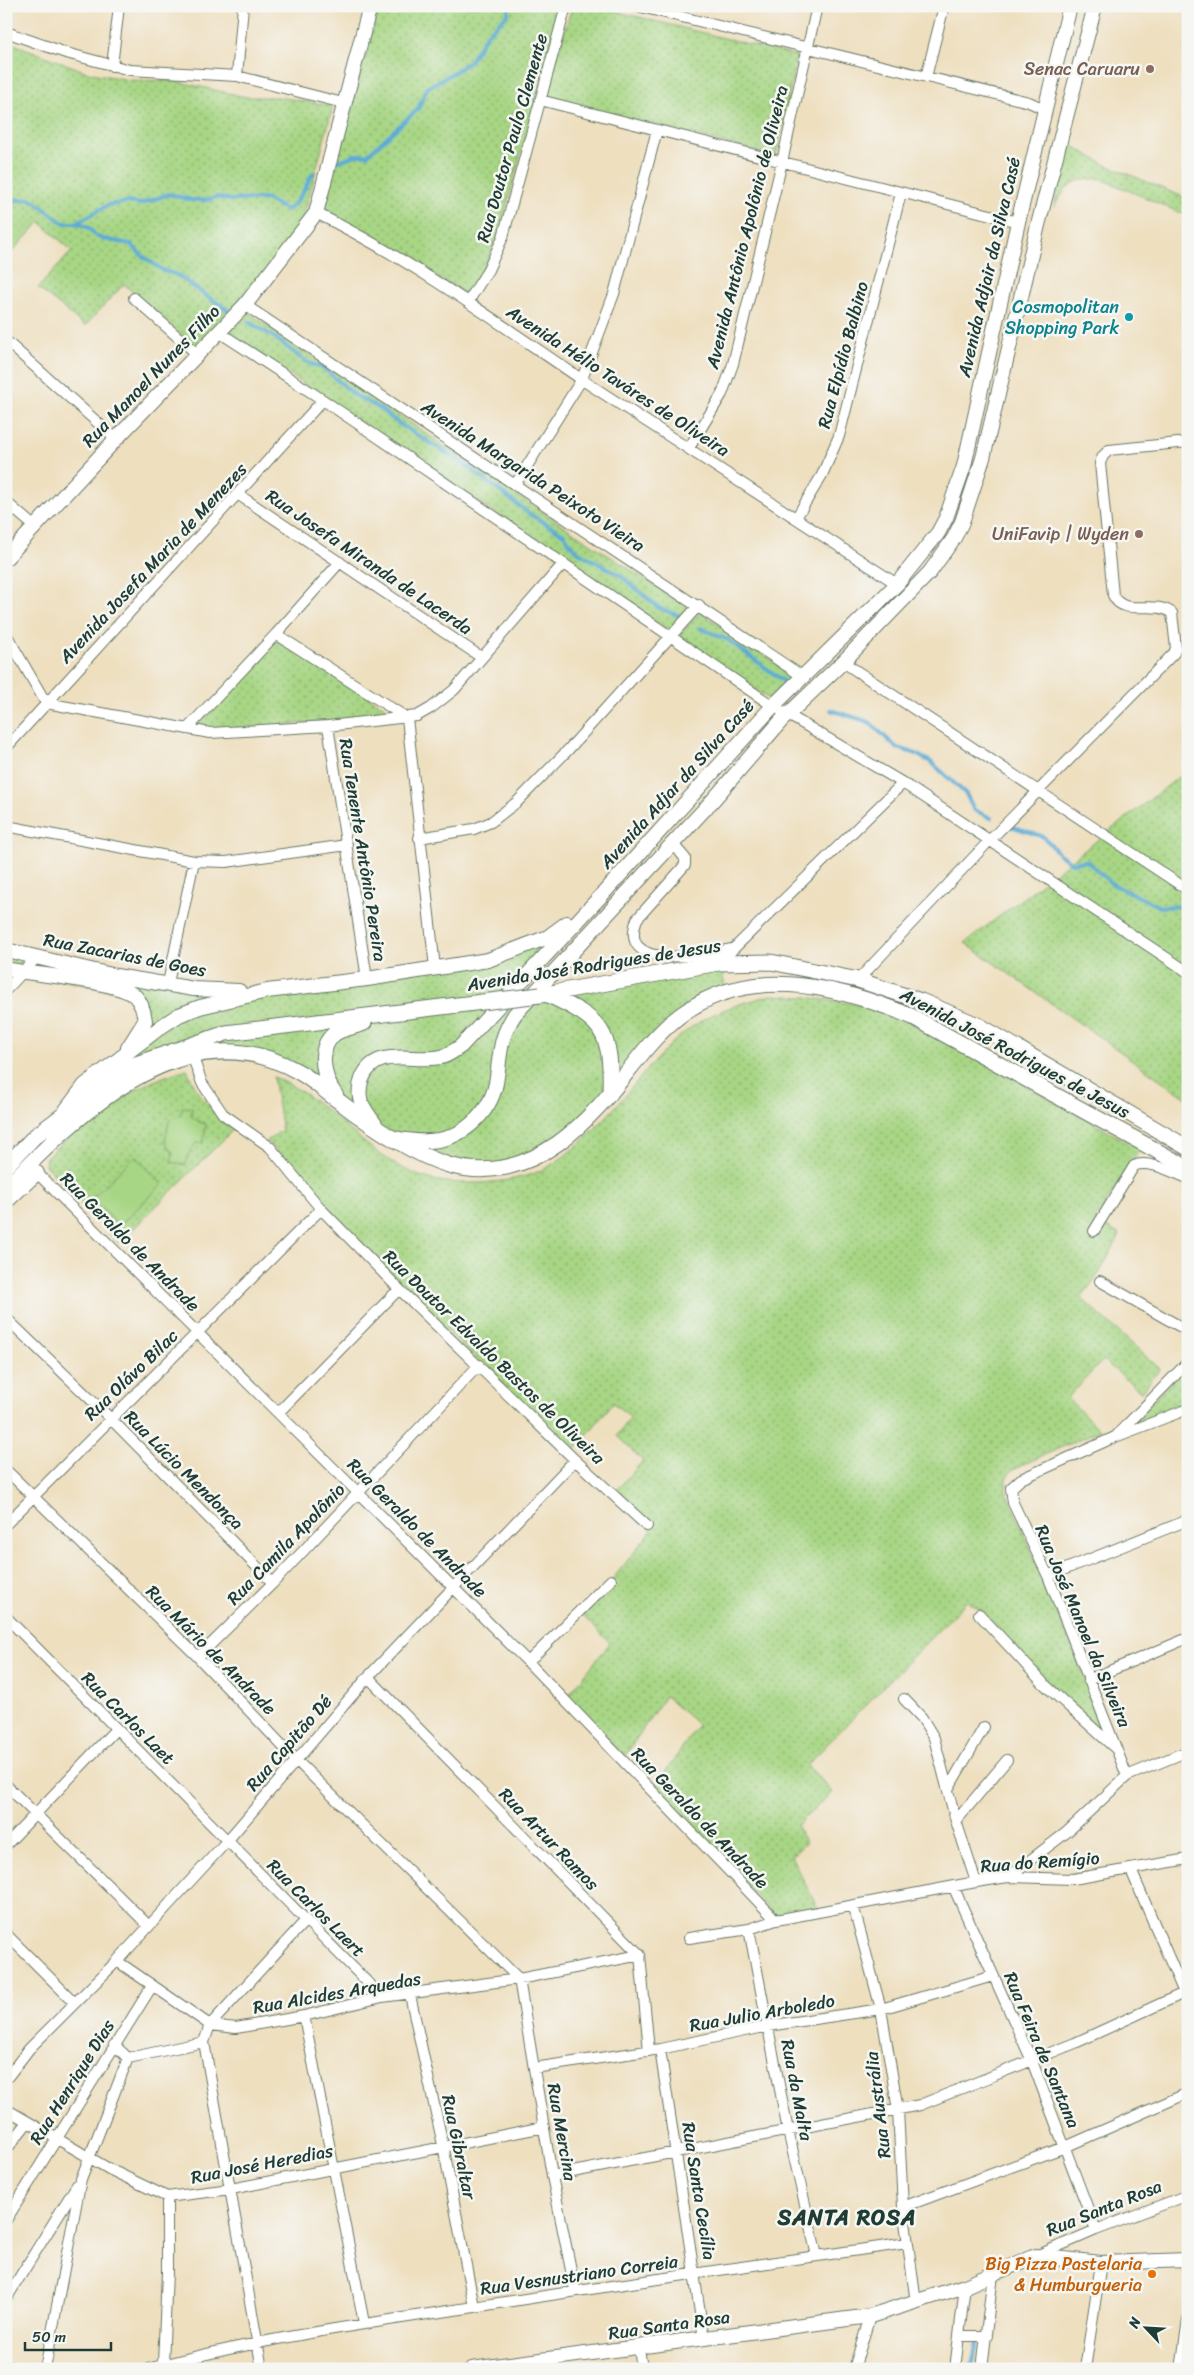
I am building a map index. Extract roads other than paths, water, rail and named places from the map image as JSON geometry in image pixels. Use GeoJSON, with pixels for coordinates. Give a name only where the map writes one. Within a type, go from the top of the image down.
{"type":"FeatureCollection","features":[{"type":"Feature","properties":{"kind":"main road"},"geometry":{"type":"LineString","coordinates":[[316,213],[370,6]]}},
{"type":"Feature","properties":{"kind":"main road","name":"Avenida Adjair da Silva Casé"},"geometry":{"type":"LineString","coordinates":[[938,533],[946,518],[964,466],[1044,109],[1070,6]]}},
{"type":"Feature","properties":{"kind":"main road","name":"Avenida Adjar da Silva Casé"},"geometry":{"type":"LineString","coordinates":[[938,533],[897,584],[773,706],[468,1039],[443,1057],[425,1059],[407,1057],[376,1060],[365,1071],[359,1092],[360,1102],[363,1109],[387,1135],[431,1142],[454,1134],[476,1121],[488,1104],[496,1084],[499,1053],[505,1030],[515,1014],[714,799],[787,715],[843,662],[930,572],[954,538],[962,522],[983,458],[1038,225],[1095,6]]}},
{"type":"Feature","properties":{"kind":"main road","name":"Rua Manoel Nunes Filho"},"geometry":{"type":"LineString","coordinates":[[6,558],[116,439],[245,305],[316,213]]}},
{"type":"Feature","properties":{"kind":"main road"},"geometry":{"type":"LineString","coordinates":[[62,1114],[85,1085],[179,1015],[200,1007],[267,991],[367,979],[488,960],[512,953],[548,937],[600,897]]}},
{"type":"Feature","properties":{"kind":"main road","name":"Rua Zacarias de Goes"},"geometry":{"type":"LineString","coordinates":[[6,950],[116,976],[220,992],[267,991]]}},
{"type":"Feature","properties":{"kind":"main road","name":"Avenida José Rodrigues de Jesus"},"geometry":{"type":"LineString","coordinates":[[6,1166],[35,1136],[127,1067],[226,1033],[543,994],[719,963],[770,962],[858,980],[925,1002],[980,1026],[1188,1148]]}},
{"type":"Feature","properties":{"kind":"main road","name":"Rua Zacarias de Goes"},"geometry":{"type":"LineString","coordinates":[[6,969],[112,987],[135,996],[143,1010],[145,1020],[131,1044],[115,1064]]}},
{"type":"Feature","properties":{"kind":"main road","name":"Avenida José Rodrigues de Jesus"},"geometry":{"type":"LineString","coordinates":[[6,1202],[70,1125],[131,1078],[164,1063],[192,1055],[242,1051],[269,1058],[297,1070],[347,1108],[387,1135],[412,1150],[449,1167],[480,1170],[508,1166],[533,1158],[558,1144],[580,1126],[672,1021],[721,992],[735,987],[762,983],[785,984],[849,994],[913,1016],[1188,1168]]}},
{"type":"Feature","properties":{"kind":"main road"},"geometry":{"type":"LineString","coordinates":[[543,994],[569,1004],[593,1020],[607,1042],[611,1062],[610,1094]]}},
{"type":"Feature","properties":{"kind":"main road"},"geometry":{"type":"LineString","coordinates":[[347,1108],[330,1088],[325,1077],[324,1058],[326,1049],[334,1034],[384,1014]]}},
{"type":"Feature","properties":{"kind":"main road","name":"Avenida José Rodrigues de Jesus"},"geometry":{"type":"LineString","coordinates":[[6,1188],[33,1169]]}},
{"type":"Feature","properties":{"kind":"main road"},"geometry":{"type":"LineString","coordinates":[[1035,2256],[1101,2263],[1188,2260]]}},
{"type":"Feature","properties":{"kind":"main road","name":"Rua Santa Rosa"},"geometry":{"type":"LineString","coordinates":[[472,2369],[870,2316],[916,2304],[966,2286],[1035,2256]]}},
{"type":"Feature","properties":{"kind":"street"},"geometry":{"type":"LineString","coordinates":[[112,66],[119,6]]}},
{"type":"Feature","properties":{"kind":"street"},"geometry":{"type":"LineString","coordinates":[[237,76],[243,6]]}},
{"type":"Feature","properties":{"kind":"street","name":"Rua Doutor Paulo Clemente"},"geometry":{"type":"LineString","coordinates":[[468,302],[488,270],[503,237],[566,6]]}},
{"type":"Feature","properties":{"kind":"street"},"geometry":{"type":"LineString","coordinates":[[637,6],[669,10],[807,49],[1029,102],[1044,109]]}},
{"type":"Feature","properties":{"kind":"street","name":"Avenida Antônio Apolônio de Oliveira"},"geometry":{"type":"LineString","coordinates":[[689,448],[711,416],[722,394],[730,371],[782,162],[817,6]]}},
{"type":"Feature","properties":{"kind":"street"},"geometry":{"type":"LineString","coordinates":[[926,77],[944,6]]}},
{"type":"Feature","properties":{"kind":"street"},"geometry":{"type":"LineString","coordinates":[[6,32],[66,53],[112,66],[148,72],[196,72],[237,76],[344,103]]}},
{"type":"Feature","properties":{"kind":"street"},"geometry":{"type":"LineString","coordinates":[[540,100],[1018,222]]}},
{"type":"Feature","properties":{"kind":"street"},"geometry":{"type":"LineString","coordinates":[[515,484],[582,379],[614,294],[657,130]]}},
{"type":"Feature","properties":{"kind":"street","name":"Rua Elpídio Balbino"},"geometry":{"type":"LineString","coordinates":[[796,518],[822,475],[839,436],[901,193]]}},
{"type":"Feature","properties":{"kind":"street","name":"Avenida Hélio Taváres de Oliveira"},"geometry":{"type":"LineString","coordinates":[[316,213],[366,238],[468,302],[582,379],[897,584]]}},
{"type":"Feature","properties":{"kind":"street"},"geometry":{"type":"LineString","coordinates":[[134,298],[197,354]]}},
{"type":"Feature","properties":{"kind":"street","name":"Avenida Margarida Peixoto Vieira"},"geometry":{"type":"LineString","coordinates":[[245,305],[802,676]]}},
{"type":"Feature","properties":{"kind":"street"},"geometry":{"type":"LineString","coordinates":[[219,332],[323,400],[773,706],[903,783],[1188,972]]}},
{"type":"Feature","properties":{"kind":"street"},"geometry":{"type":"LineString","coordinates":[[6,341],[116,439]]}},
{"type":"Feature","properties":{"kind":"street","name":"Avenida Josefa Maria de Menezes"},"geometry":{"type":"LineString","coordinates":[[6,748],[130,610],[239,495],[323,400]]}},
{"type":"Feature","properties":{"kind":"street"},"geometry":{"type":"LineString","coordinates":[[858,980],[1174,652],[1176,648],[1172,613],[1160,606],[1124,607],[1116,602],[1113,595],[1100,463],[1103,456],[1109,450],[1188,442]]}},
{"type":"Feature","properties":{"kind":"street","name":"Rua Josefa Miranda de Lacerda"},"geometry":{"type":"LineString","coordinates":[[239,495],[481,657]]}},
{"type":"Feature","properties":{"kind":"street"},"geometry":{"type":"LineString","coordinates":[[6,502],[35,527]]}},
{"type":"Feature","properties":{"kind":"street"},"geometry":{"type":"LineString","coordinates":[[188,729],[340,562]]}},
{"type":"Feature","properties":{"kind":"street"},"geometry":{"type":"LineString","coordinates":[[6,634],[46,703],[210,733],[328,726],[407,718],[417,716],[442,701],[454,690],[563,564]]}},
{"type":"Feature","properties":{"kind":"street"},"geometry":{"type":"LineString","coordinates":[[419,838],[474,829],[491,822],[517,802],[672,637],[698,605]]}},
{"type":"Feature","properties":{"kind":"street"},"geometry":{"type":"LineString","coordinates":[[276,634],[407,718]]}},
{"type":"Feature","properties":{"kind":"street"},"geometry":{"type":"LineString","coordinates":[[843,662],[1188,890]]}},
{"type":"Feature","properties":{"kind":"street"},"geometry":{"type":"LineString","coordinates":[[407,718],[435,968]]}},
{"type":"Feature","properties":{"kind":"street","name":"Rua Tenente Antônio Pereira"},"geometry":{"type":"LineString","coordinates":[[328,726],[367,979]]}},
{"type":"Feature","properties":{"kind":"street"},"geometry":{"type":"LineString","coordinates":[[719,963],[903,783]]}},
{"type":"Feature","properties":{"kind":"street"},"geometry":{"type":"LineString","coordinates":[[6,826],[194,861],[226,862],[347,845]]}},
{"type":"Feature","properties":{"kind":"street"},"geometry":{"type":"LineString","coordinates":[[672,843],[685,858],[685,865],[637,918],[633,929],[635,940],[642,949],[652,955],[666,958],[689,957],[732,950]]}},
{"type":"Feature","properties":{"kind":"street"},"geometry":{"type":"LineString","coordinates":[[168,983],[194,861]]}},
{"type":"Feature","properties":{"kind":"street"},"geometry":{"type":"LineString","coordinates":[[6,990],[37,957]]}},
{"type":"Feature","properties":{"kind":"street","name":"Rua Doutor Edvaldo Bastos de Oliveira"},"geometry":{"type":"LineString","coordinates":[[192,1055],[202,1083],[223,1114],[270,1147],[321,1209],[399,1288],[575,1460],[647,1526]]}},
{"type":"Feature","properties":{"kind":"street"},"geometry":{"type":"LineString","coordinates":[[1094,1231],[1134,1166],[1138,1164],[1156,1167],[1188,1178]]}},
{"type":"Feature","properties":{"kind":"street","name":"Rua Geraldo de Andrade"},"geometry":{"type":"LineString","coordinates":[[33,1169],[528,1662],[776,1920]]}},
{"type":"Feature","properties":{"kind":"street","name":"Rua Olávo Bilac"},"geometry":{"type":"LineString","coordinates":[[6,1524],[321,1209]]}},
{"type":"Feature","properties":{"kind":"street"},"geometry":{"type":"LineString","coordinates":[[1100,1281],[1188,1331]]}},
{"type":"Feature","properties":{"kind":"street"},"geometry":{"type":"LineString","coordinates":[[278,1413],[399,1288]]}},
{"type":"Feature","properties":{"kind":"street","name":"Rua Lúcio Mendonça"},"geometry":{"type":"LineString","coordinates":[[6,1318],[110,1418],[273,1583]]}},
{"type":"Feature","properties":{"kind":"street"},"geometry":{"type":"LineString","coordinates":[[1115,1436],[1188,1362]]}},
{"type":"Feature","properties":{"kind":"street","name":"Rua Camila Apolônio"},"geometry":{"type":"LineString","coordinates":[[198,1657],[273,1583],[479,1365]]}},
{"type":"Feature","properties":{"kind":"street"},"geometry":{"type":"LineString","coordinates":[[1115,1436],[1188,1409]]}},
{"type":"Feature","properties":{"kind":"street","name":"Rua José Manoel da Silveira"},"geometry":{"type":"LineString","coordinates":[[1115,1436],[1021,1479],[1011,1488],[1013,1503],[1048,1576],[1128,1776]]}},
{"type":"Feature","properties":{"kind":"street","name":"Rua Capitão Dé"},"geometry":{"type":"LineString","coordinates":[[6,2067],[29,2049],[117,1961],[226,1841],[368,1676],[575,1460]]}},
{"type":"Feature","properties":{"kind":"street","name":"Rua Mário de Andrade"},"geometry":{"type":"LineString","coordinates":[[6,1470],[198,1657],[295,1759],[519,1979]]}},
{"type":"Feature","properties":{"kind":"street"},"geometry":{"type":"LineString","coordinates":[[1048,1576],[1188,1520]]}},
{"type":"Feature","properties":{"kind":"street"},"geometry":{"type":"LineString","coordinates":[[528,1662],[611,1580]]}},
{"type":"Feature","properties":{"kind":"street"},"geometry":{"type":"LineString","coordinates":[[979,1614],[1044,1684],[1119,1752]]}},
{"type":"Feature","properties":{"kind":"street","name":"Rua Carlos Laet"},"geometry":{"type":"LineString","coordinates":[[6,1617],[226,1841]]}},
{"type":"Feature","properties":{"kind":"street"},"geometry":{"type":"LineString","coordinates":[[1088,1680],[1188,1638]]}},
{"type":"Feature","properties":{"kind":"street","name":"Rua Artur Ramos"},"geometry":{"type":"LineString","coordinates":[[368,1676],[640,1955]]}},
{"type":"Feature","properties":{"kind":"street"},"geometry":{"type":"LineString","coordinates":[[904,1699],[929,1727],[976,1882]]}},
{"type":"Feature","properties":{"kind":"street"},"geometry":{"type":"LineString","coordinates":[[948,1789],[984,1727]]}},
{"type":"Feature","properties":{"kind":"street"},"geometry":{"type":"LineString","coordinates":[[6,1845],[116,1729]]}},
{"type":"Feature","properties":{"kind":"street"},"geometry":{"type":"LineString","coordinates":[[1008,1877],[1067,1832],[1128,1776],[1188,1751]]}},
{"type":"Feature","properties":{"kind":"street"},"geometry":{"type":"LineString","coordinates":[[956,1821],[1007,1760]]}},
{"type":"Feature","properties":{"kind":"street"},"geometry":{"type":"LineString","coordinates":[[6,1784],[35,1815],[149,1926]]}},
{"type":"Feature","properties":{"kind":"street","name":"Rua Carlos Laert"},"geometry":{"type":"LineString","coordinates":[[226,1841],[382,1997]]}},
{"type":"Feature","properties":{"kind":"street","name":"Rua do Remígio"},"geometry":{"type":"LineString","coordinates":[[953,1886],[1008,1877],[1073,1879],[1188,1859]]}},
{"type":"Feature","properties":{"kind":"street"},"geometry":{"type":"LineString","coordinates":[[552,2176],[920,2105],[1186,1998],[1131,1870]]}},
{"type":"Feature","properties":{"kind":"street"},"geometry":{"type":"LineString","coordinates":[[689,1938],[749,1929],[776,1920],[953,1886]]}},
{"type":"Feature","properties":{"kind":"street","name":"Rua Feira de Santana"},"geometry":{"type":"LineString","coordinates":[[953,1886],[1032,2061],[1096,2230]]}},
{"type":"Feature","properties":{"kind":"street","name":"Rua Austrália"},"geometry":{"type":"LineString","coordinates":[[853,1905],[881,2009],[898,2110],[907,2243],[916,2304]]}},
{"type":"Feature","properties":{"kind":"street"},"geometry":{"type":"LineString","coordinates":[[262,2369],[256,2344],[231,2188],[204,2042],[210,2025],[305,1921]]}},
{"type":"Feature","properties":{"kind":"street","name":"Rua da Malta"},"geometry":{"type":"LineString","coordinates":[[749,1929],[788,2131],[816,2256]]}},
{"type":"Feature","properties":{"kind":"street"},"geometry":{"type":"LineString","coordinates":[[6,1934],[75,2003]]}},
{"type":"Feature","properties":{"kind":"street"},"geometry":{"type":"LineString","coordinates":[[640,1955],[649,2051]]}},
{"type":"Feature","properties":{"kind":"street","name":"Rua Alcides Arquedas"},"geometry":{"type":"LineString","coordinates":[[117,1961],[210,2025],[236,2028],[304,2016],[382,1997],[410,1995],[519,1979],[640,1955]]}},
{"type":"Feature","properties":{"kind":"street","name":"Rua Julio Arboledo"},"geometry":{"type":"LineString","coordinates":[[534,2068],[649,2051],[768,2026],[881,2009],[993,1976]]}},
{"type":"Feature","properties":{"kind":"street","name":"Rua Mercina"},"geometry":{"type":"LineString","coordinates":[[519,1979],[552,2176],[575,2290]]}},
{"type":"Feature","properties":{"kind":"street","name":"Rua Henrique Dias"},"geometry":{"type":"LineString","coordinates":[[6,2220],[152,1986]]}},
{"type":"Feature","properties":{"kind":"street","name":"Rua Gibraltar"},"geometry":{"type":"LineString","coordinates":[[410,1995],[443,2145],[474,2307]]}},
{"type":"Feature","properties":{"kind":"street"},"geometry":{"type":"LineString","coordinates":[[304,2016],[364,2323]]}},
{"type":"Feature","properties":{"kind":"street"},"geometry":{"type":"LineString","coordinates":[[128,2058],[204,2042]]}},
{"type":"Feature","properties":{"kind":"street"},"geometry":{"type":"LineString","coordinates":[[114,2045],[128,2058]]}},
{"type":"Feature","properties":{"kind":"street","name":"Rua Capitão Dé"},"geometry":{"type":"LineString","coordinates":[[6,2079],[29,2049]]}},
{"type":"Feature","properties":{"kind":"street","name":"Rua Santa Cecília"},"geometry":{"type":"LineString","coordinates":[[660,2049],[704,2339]]}},
{"type":"Feature","properties":{"kind":"street"},"geometry":{"type":"LineString","coordinates":[[6,2300],[81,2179],[128,2058]]}},
{"type":"Feature","properties":{"kind":"street"},"geometry":{"type":"LineString","coordinates":[[904,2207],[1065,2147],[1188,2093]]}},
{"type":"Feature","properties":{"kind":"street"},"geometry":{"type":"LineString","coordinates":[[6,2109],[90,2159],[166,2197],[167,2273],[163,2364]]}},
{"type":"Feature","properties":{"kind":"street"},"geometry":{"type":"LineString","coordinates":[[6,2150],[28,2122]]}},
{"type":"Feature","properties":{"kind":"street","name":"Rua José Heredias"},"geometry":{"type":"LineString","coordinates":[[166,2197],[231,2188],[443,2145],[544,2127]]}},
{"type":"Feature","properties":{"kind":"street"},"geometry":{"type":"LineString","coordinates":[[45,2369],[81,2179]]}},
{"type":"Feature","properties":{"kind":"street","name":"Rua Santa Rosa"},"geometry":{"type":"LineString","coordinates":[[1035,2256],[1096,2230],[1188,2195]]}},
{"type":"Feature","properties":{"kind":"street","name":"Rua Vesnustriano Correia"},"geometry":{"type":"LineString","coordinates":[[148,2369],[256,2344],[364,2323],[575,2290],[907,2243]]}},
{"type":"Feature","properties":{"kind":"street"},"geometry":{"type":"LineString","coordinates":[[1085,2369],[1101,2263]]}},
{"type":"Feature","properties":{"kind":"street"},"geometry":{"type":"LineString","coordinates":[[982,2369],[993,2274]]}},
{"type":"Feature","properties":{"kind":"street"},"geometry":{"type":"LineString","coordinates":[[955,2369],[966,2286]]}},
{"type":"Feature","properties":{"kind":"street"},"geometry":{"type":"LineString","coordinates":[[854,2369],[870,2316]]}},
{"type":"Feature","properties":{"kind":"street"},"geometry":{"type":"LineString","coordinates":[[1181,2369],[1188,2320]]}},
{"type":"Feature","properties":{"kind":"street"},"geometry":{"type":"LineString","coordinates":[[960,2336],[987,2336]]}},
{"type":"Feature","properties":{"kind":"street"},"geometry":{"type":"LineString","coordinates":[[639,2348],[642,2369]]}},
{"type":"Feature","properties":{"kind":"street"},"geometry":{"type":"LineString","coordinates":[[6,2366],[18,2369]]}},
{"type":"Feature","properties":{"kind":"waterway"},"geometry":{"type":"LineString","coordinates":[[333,163],[356,155],[367,155],[418,109],[427,88],[470,61],[487,34],[508,14],[509,6]]}},
{"type":"Feature","properties":{"kind":"waterway"},"geometry":{"type":"LineString","coordinates":[[76,223],[108,205],[128,202],[141,204],[169,194],[191,200],[209,200],[216,197],[231,200],[266,199],[286,210],[298,199],[313,173]]}},
{"type":"Feature","properties":{"kind":"waterway"},"geometry":{"type":"LineString","coordinates":[[6,201],[32,199],[63,223],[76,223],[88,227],[95,235],[103,239],[131,244],[140,254],[155,265],[164,271],[178,275],[229,311]]}},
{"type":"Feature","properties":{"kind":"waterway"},"geometry":{"type":"LineString","coordinates":[[248,322],[271,335],[308,363],[323,368],[356,396],[379,408],[398,423],[467,466],[531,515],[564,534],[571,545],[580,553],[620,575],[659,608],[680,616]]}},
{"type":"Feature","properties":{"kind":"waterway"},"geometry":{"type":"LineString","coordinates":[[700,628],[728,640],[782,680]]}},
{"type":"Feature","properties":{"kind":"waterway"},"geometry":{"type":"LineString","coordinates":[[831,710],[869,722],[897,748],[914,753],[931,762],[966,794],[974,810],[991,818]]}},
{"type":"Feature","properties":{"kind":"waterway"},"geometry":{"type":"LineString","coordinates":[[1011,826],[1044,837],[1059,854],[1072,863],[1087,861],[1112,884],[1160,907],[1188,906]]}},
{"type":"Feature","properties":{"kind":"waterway"},"geometry":{"type":"LineString","coordinates":[[971,2369],[977,2344]]}},
{"type":"Feature","properties":{"kind":"place","name":"Senac Caruaru"},"geometry":{"type":"Point","coordinates":[1150,69]}},
{"type":"Feature","properties":{"kind":"place","name":"Cosmopolitan Shopping Park"},"geometry":{"type":"Point","coordinates":[1129,317]}},
{"type":"Feature","properties":{"kind":"place","name":"UniFavip | Wyden"},"geometry":{"type":"Point","coordinates":[1139,534]}},
{"type":"Feature","properties":{"kind":"place","name":"Big Pizza Pastelaria & Humburgueria"},"geometry":{"type":"Point","coordinates":[1152,2274]}},
{"type":"Feature","properties":{"kind":"district","name":"SANTA ROSA"},"geometry":{"type":"Point","coordinates":[847,2217]}}]}
